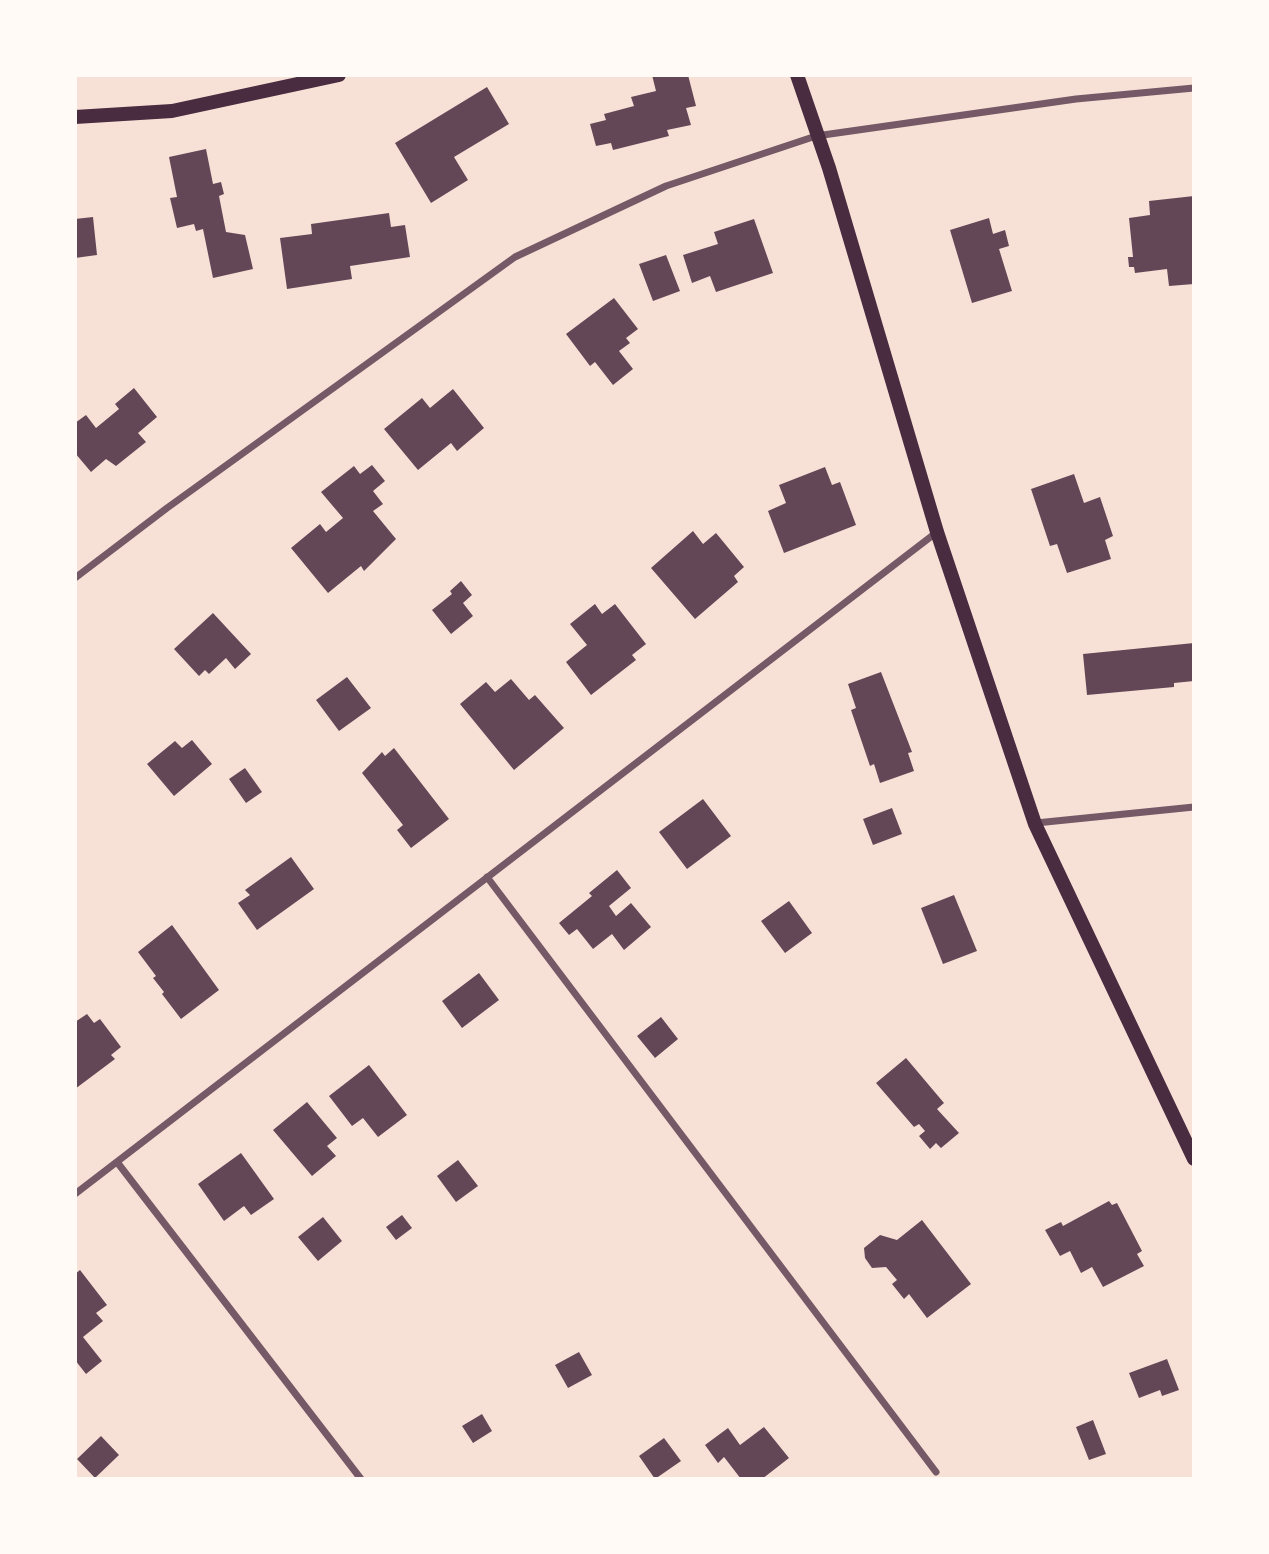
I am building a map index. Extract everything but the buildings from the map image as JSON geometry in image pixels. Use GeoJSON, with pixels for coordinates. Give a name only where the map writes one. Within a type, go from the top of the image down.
{"type":"FeatureCollection","features":[{"type":"Feature","properties":{"kind":"main road"},"geometry":{"type":"LineString","coordinates":[[75,117],[172,111],[340,75]]}},
{"type":"Feature","properties":{"kind":"main road"},"geometry":{"type":"LineString","coordinates":[[797,75],[937,532],[1035,824],[1194,1160]]}},
{"type":"Feature","properties":{"kind":"street"},"geometry":{"type":"LineString","coordinates":[[75,578],[167,508],[515,257],[666,186],[816,136],[1076,99],[1194,88]]}},
{"type":"Feature","properties":{"kind":"street"},"geometry":{"type":"LineString","coordinates":[[75,1194],[937,532]]}},
{"type":"Feature","properties":{"kind":"street"},"geometry":{"type":"LineString","coordinates":[[1035,824],[1194,807]]}},
{"type":"Feature","properties":{"kind":"street"},"geometry":{"type":"LineString","coordinates":[[487,877],[936,1472]]}},
{"type":"Feature","properties":{"kind":"street"},"geometry":{"type":"LineString","coordinates":[[117,1162],[361,1479]]}}]}
